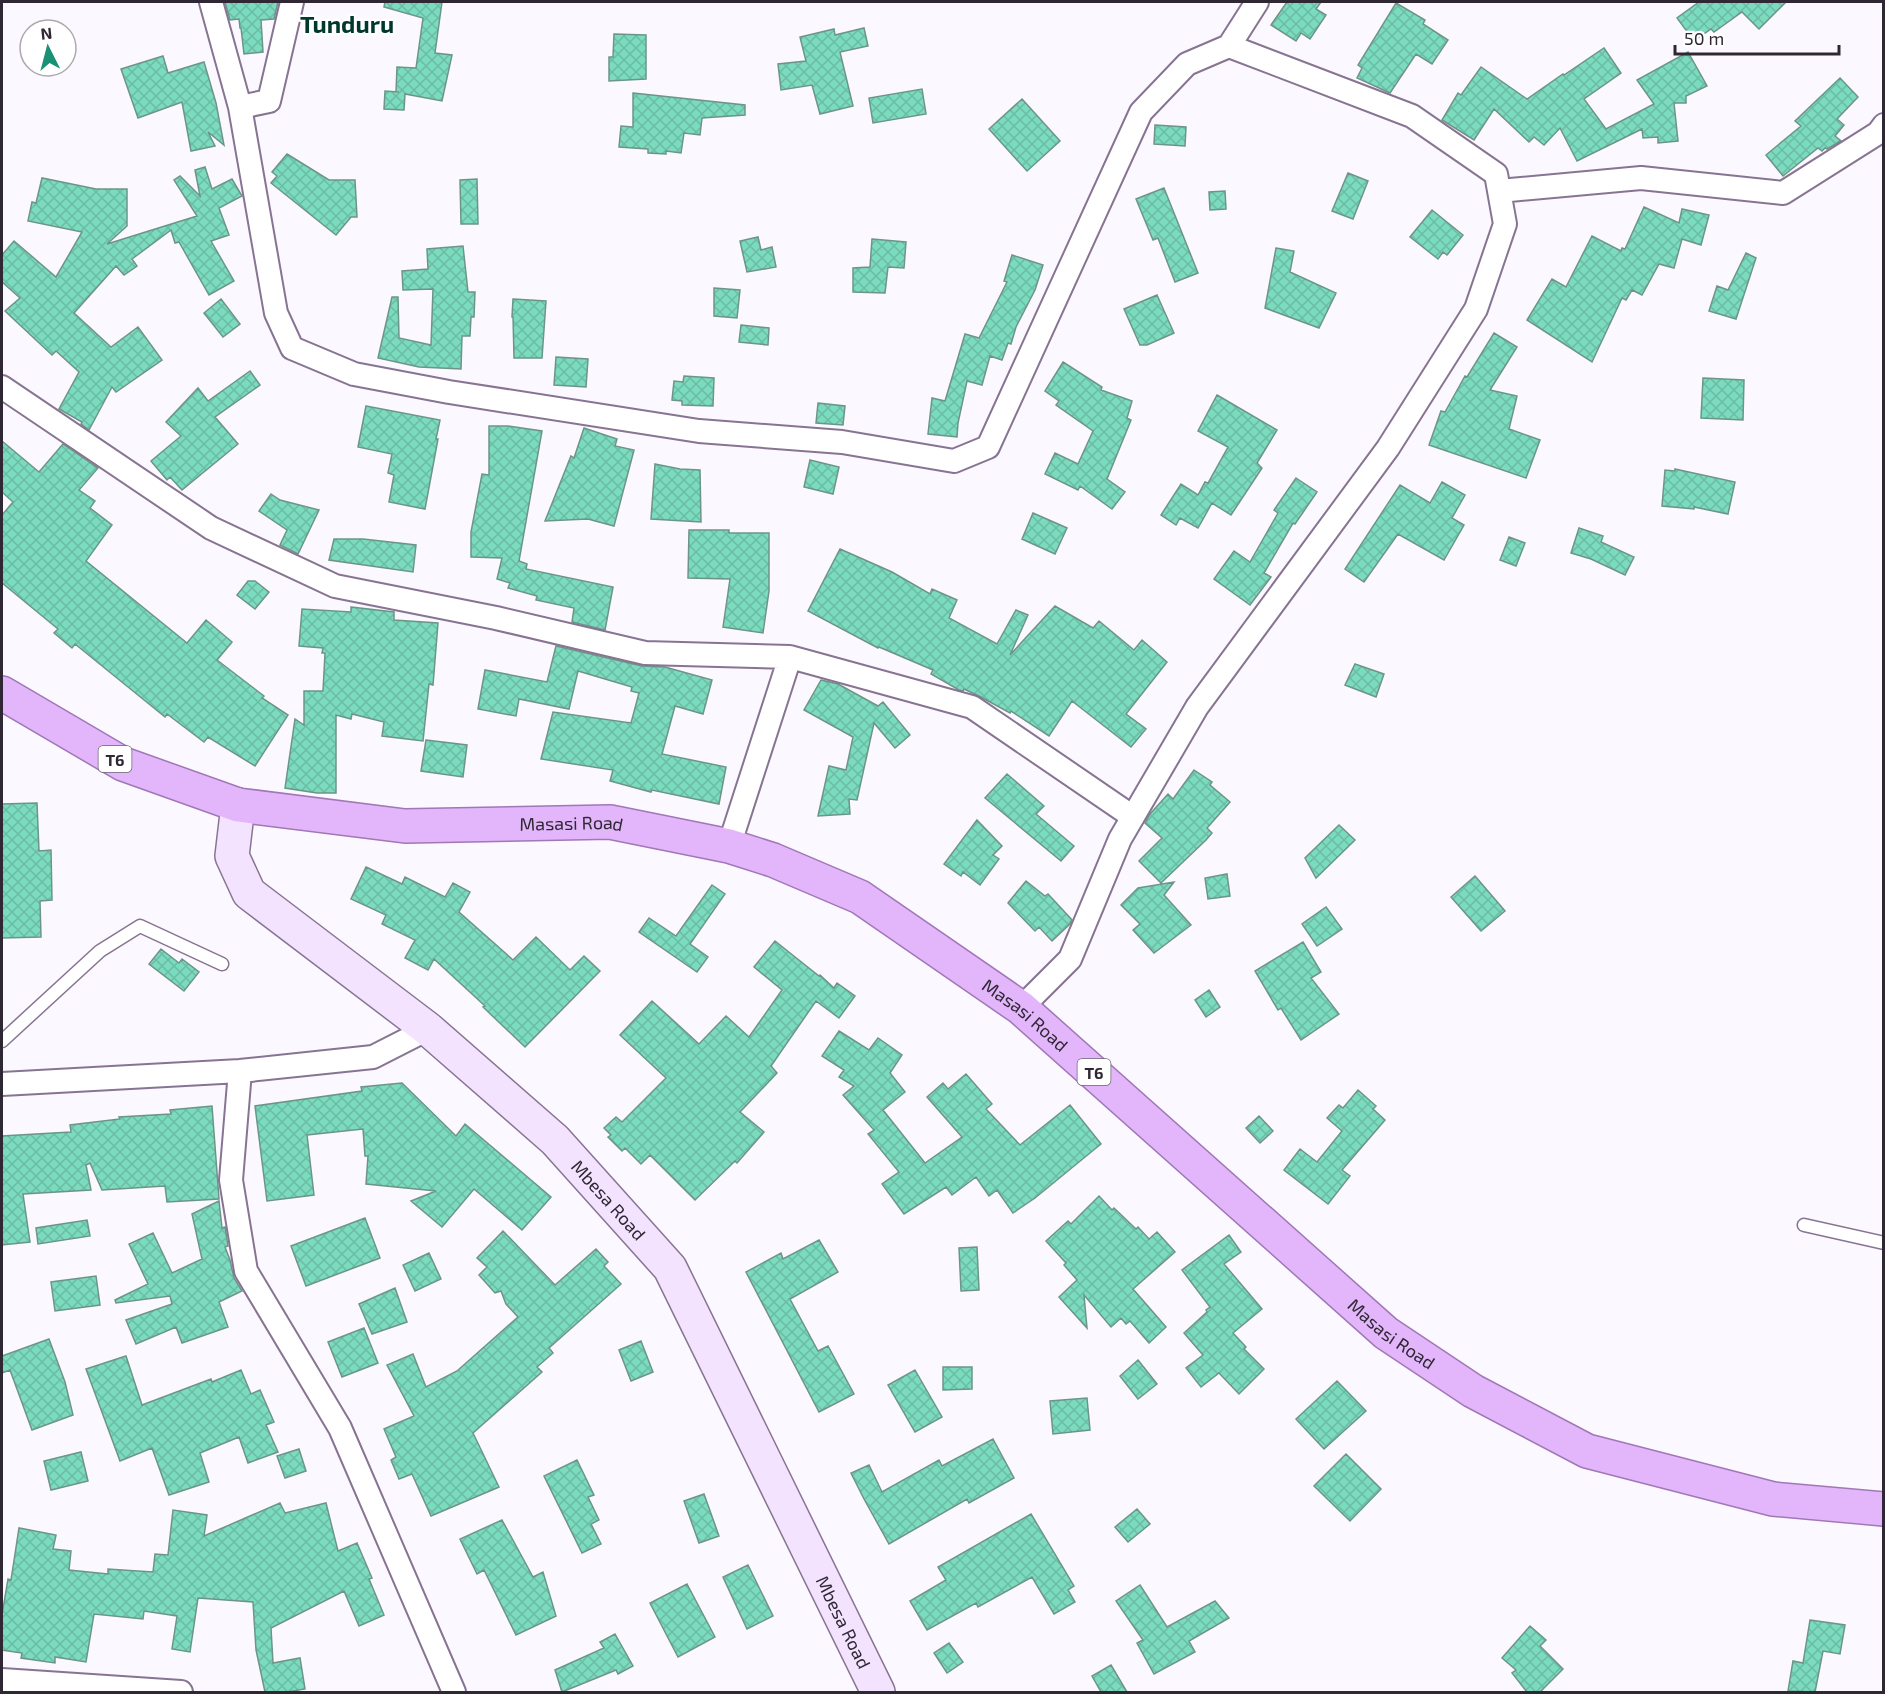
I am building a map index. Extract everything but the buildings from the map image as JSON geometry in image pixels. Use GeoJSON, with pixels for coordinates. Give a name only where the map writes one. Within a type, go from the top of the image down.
{"type":"FeatureCollection","features":[{"type":"Feature","properties":{"kind":"highway","name":"T6"},"geometry":{"type":"LineString","coordinates":[[2,693],[123,764],[238,805]]}},
{"type":"Feature","properties":{"kind":"highway","name":"Masasi Road"},"geometry":{"type":"LineString","coordinates":[[238,805],[405,826],[610,822],[729,846],[773,860],[860,897],[1021,1008],[1386,1333],[1473,1391],[1587,1450],[1773,1499],[1884,1509]]}},
{"type":"Feature","properties":{"kind":"main road","name":"Mbesa Road"},"geometry":{"type":"LineString","coordinates":[[238,805],[232,856],[249,893],[428,1029],[555,1140],[670,1269],[878,1692]]}},
{"type":"Feature","properties":{"kind":"street"},"geometry":{"type":"LineString","coordinates":[[211,2],[240,107],[276,313],[292,348],[354,374],[449,392],[699,431],[842,442],[954,461],[988,447],[1141,112],[1188,64],[1229,46],[1257,2]]}},
{"type":"Feature","properties":{"kind":"street"},"geometry":{"type":"LineString","coordinates":[[240,107],[269,101],[292,2]]}},
{"type":"Feature","properties":{"kind":"street"},"geometry":{"type":"LineString","coordinates":[[1021,1008],[1070,959],[1120,839],[1197,707],[1388,448],[1476,309],[1504,224],[1496,174],[1413,116],[1229,46]]}},
{"type":"Feature","properties":{"kind":"street"},"geometry":{"type":"LineString","coordinates":[[1499,191],[1641,178],[1784,192],[1878,133],[1884,125]]}},
{"type":"Feature","properties":{"kind":"street"},"geometry":{"type":"LineString","coordinates":[[2,387],[212,528],[335,586],[496,618],[645,653],[790,657],[972,707],[1132,817]]}},
{"type":"Feature","properties":{"kind":"street"},"geometry":{"type":"LineString","coordinates":[[729,846],[790,657]]}},
{"type":"Feature","properties":{"kind":"street"},"geometry":{"type":"LineString","coordinates":[[2,1084],[240,1071],[374,1057],[428,1029]]}},
{"type":"Feature","properties":{"kind":"street"},"geometry":{"type":"LineString","coordinates":[[240,1071],[231,1180],[246,1271],[340,1428],[454,1692]]}},
{"type":"Feature","properties":{"kind":"street"},"geometry":{"type":"LineString","coordinates":[[2,1680],[182,1692]]}},
{"type":"Feature","properties":{"kind":"lane"},"geometry":{"type":"LineString","coordinates":[[2,1041],[100,951],[140,926],[222,964]]}},
{"type":"Feature","properties":{"kind":"lane"},"geometry":{"type":"LineString","coordinates":[[1804,1225],[1884,1243]]}},
{"type":"Feature","properties":{"kind":"district","name":"Tunduru"},"geometry":{"type":"Point","coordinates":[347,23]}}]}
